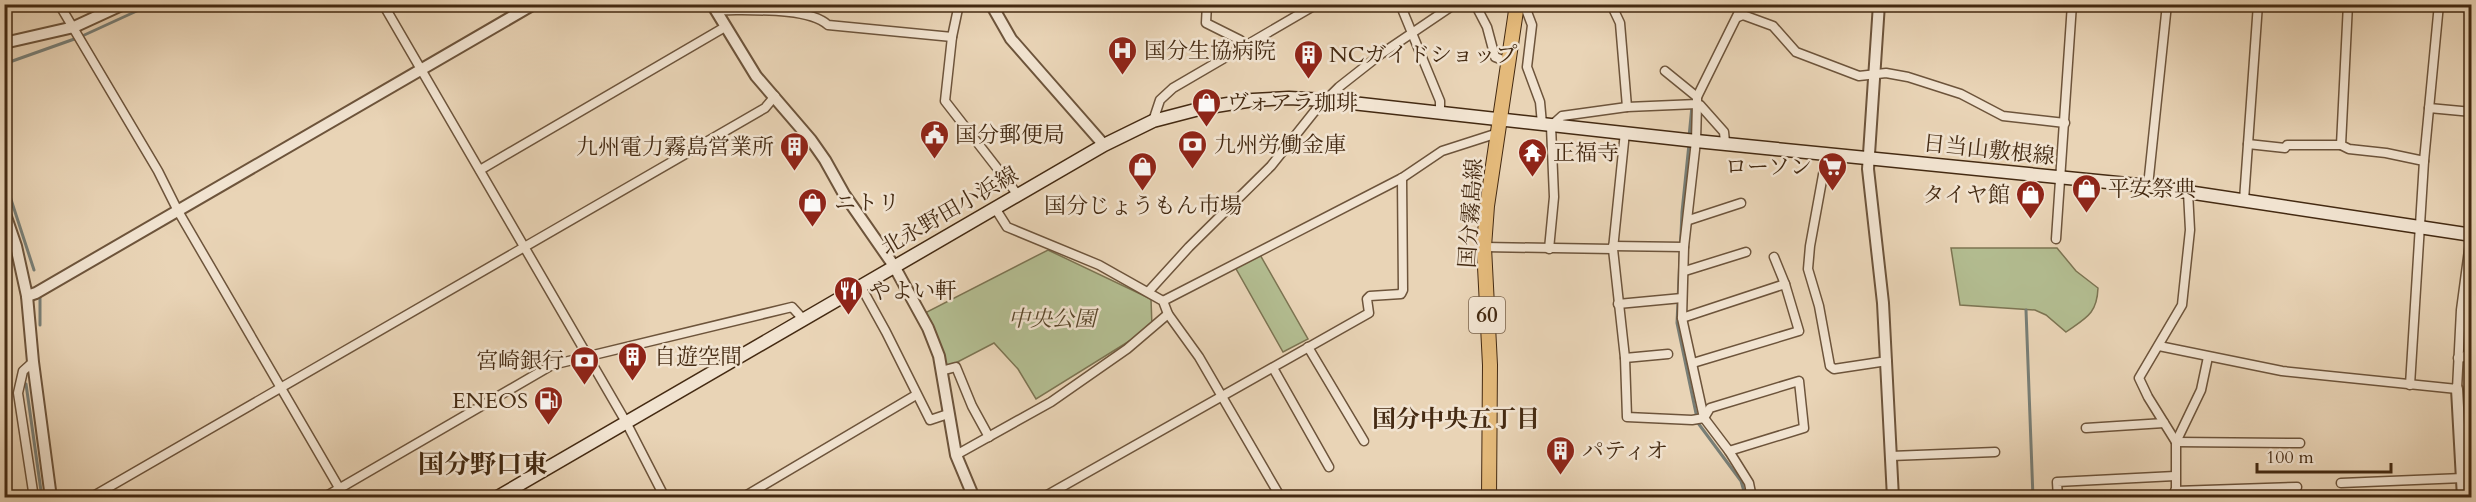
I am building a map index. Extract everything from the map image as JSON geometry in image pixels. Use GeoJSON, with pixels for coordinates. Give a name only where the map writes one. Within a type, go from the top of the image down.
{"type":"FeatureCollection","features":[{"type":"Feature","properties":{"kind":"main road","name":"国分霧島線"},"geometry":{"type":"LineString","coordinates":[[1489,498],[1490,365],[1484,247],[1487,206],[1518,4]]}},
{"type":"Feature","properties":{"kind":"main road","name":"北永野田小浜線"},"geometry":{"type":"LineString","coordinates":[[496,498],[860,285],[1104,145],[1153,121],[1227,104],[1288,98],[1500,119]]}},
{"type":"Feature","properties":{"kind":"main road","name":"日当山敷根線"},"geometry":{"type":"LineString","coordinates":[[1500,119],[2148,186],[2471,235]]}},
{"type":"Feature","properties":{"kind":"street"},"geometry":{"type":"LineString","coordinates":[[60,4],[158,171],[177,211],[345,498]]}},
{"type":"Feature","properties":{"kind":"street"},"geometry":{"type":"LineString","coordinates":[[4,43],[75,29],[124,4]]}},
{"type":"Feature","properties":{"kind":"street"},"geometry":{"type":"LineString","coordinates":[[383,4],[626,422],[665,498]]}},
{"type":"Feature","properties":{"kind":"street"},"geometry":{"type":"LineString","coordinates":[[27,296],[36,293],[534,4]]}},
{"type":"Feature","properties":{"kind":"street"},"geometry":{"type":"LineString","coordinates":[[958,4],[945,101],[1018,195]]}},
{"type":"Feature","properties":{"kind":"street"},"geometry":{"type":"LineString","coordinates":[[991,4],[1011,39],[1104,145]]}},
{"type":"Feature","properties":{"kind":"street"},"geometry":{"type":"LineString","coordinates":[[1207,4],[1206,23],[1240,40],[1246,46]]}},
{"type":"Feature","properties":{"kind":"street"},"geometry":{"type":"LineString","coordinates":[[1153,121],[1155,108],[1166,93],[1317,4]]}},
{"type":"Feature","properties":{"kind":"street"},"geometry":{"type":"LineString","coordinates":[[1400,4],[1410,33],[1440,101],[1440,113]]}},
{"type":"Feature","properties":{"kind":"street"},"geometry":{"type":"LineString","coordinates":[[1149,291],[1188,247],[1271,166],[1325,100],[1351,76],[1455,4]]}},
{"type":"Feature","properties":{"kind":"street"},"geometry":{"type":"LineString","coordinates":[[1475,4],[1486,27],[1494,57],[1508,62]]}},
{"type":"Feature","properties":{"kind":"street"},"geometry":{"type":"LineString","coordinates":[[1524,4],[1532,25],[1527,67],[1547,125],[1554,187],[1549,249]]}},
{"type":"Feature","properties":{"kind":"street"},"geometry":{"type":"LineString","coordinates":[[1611,4],[1620,23],[1627,107]]}},
{"type":"Feature","properties":{"kind":"street"},"geometry":{"type":"LineString","coordinates":[[1743,4],[1694,102],[1689,220],[1681,247],[1685,271],[1678,299],[1693,363],[1699,419],[1730,451],[1749,483],[1752,498]]}},
{"type":"Feature","properties":{"kind":"street"},"geometry":{"type":"LineString","coordinates":[[1879,4],[1869,158],[1887,361],[1893,498]]}},
{"type":"Feature","properties":{"kind":"street"},"geometry":{"type":"LineString","coordinates":[[2056,239],[2072,4]]}},
{"type":"Feature","properties":{"kind":"street"},"geometry":{"type":"LineString","coordinates":[[2148,186],[2166,4]]}},
{"type":"Feature","properties":{"kind":"street"},"geometry":{"type":"LineString","coordinates":[[2244,200],[2258,4]]}},
{"type":"Feature","properties":{"kind":"street"},"geometry":{"type":"LineString","coordinates":[[2342,145],[2348,4]]}},
{"type":"Feature","properties":{"kind":"street"},"geometry":{"type":"LineString","coordinates":[[2410,385],[2424,161],[2439,4]]}},
{"type":"Feature","properties":{"kind":"street"},"geometry":{"type":"LineString","coordinates":[[2457,4],[2472,7]]}},
{"type":"Feature","properties":{"kind":"street"},"geometry":{"type":"LineString","coordinates":[[714,7],[758,9],[819,17],[828,25],[952,37]]}},
{"type":"Feature","properties":{"kind":"street"},"geometry":{"type":"LineString","coordinates":[[714,7],[756,76],[811,140],[844,194],[894,266],[927,328],[939,356],[956,455],[974,498]]}},
{"type":"Feature","properties":{"kind":"street"},"geometry":{"type":"LineString","coordinates":[[1738,17],[1743,15],[1773,26],[1796,52],[1859,76],[1873,76],[1886,72],[1961,94],[2003,116],[2065,123]]}},
{"type":"Feature","properties":{"kind":"street"},"geometry":{"type":"LineString","coordinates":[[480,170],[725,27]]}},
{"type":"Feature","properties":{"kind":"street"},"geometry":{"type":"LineString","coordinates":[[1665,71],[1724,132],[1725,142]]}},
{"type":"Feature","properties":{"kind":"street"},"geometry":{"type":"LineString","coordinates":[[90,498],[765,108],[775,96]]}},
{"type":"Feature","properties":{"kind":"street"},"geometry":{"type":"LineString","coordinates":[[1547,125],[1562,116],[1627,107],[1694,102]]}},
{"type":"Feature","properties":{"kind":"street"},"geometry":{"type":"LineString","coordinates":[[2429,108],[2472,112]]}},
{"type":"Feature","properties":{"kind":"street"},"geometry":{"type":"LineString","coordinates":[[1625,132],[1613,248],[1625,358],[1627,417],[1699,419],[1710,408],[1799,381],[1804,428],[1730,451]]}},
{"type":"Feature","properties":{"kind":"street"},"geometry":{"type":"LineString","coordinates":[[1163,301],[1402,178],[1442,151],[1498,133]]}},
{"type":"Feature","properties":{"kind":"street"},"geometry":{"type":"LineString","coordinates":[[2248,144],[2284,148],[2287,145],[2342,145],[2349,149],[2386,153],[2424,161]]}},
{"type":"Feature","properties":{"kind":"street"},"geometry":{"type":"LineString","coordinates":[[1827,153],[1808,269],[1819,306],[1830,366],[1834,369],[1887,361]]}},
{"type":"Feature","properties":{"kind":"street"},"geometry":{"type":"LineString","coordinates":[[1042,498],[1369,313],[1367,299],[1370,296],[1401,294],[1403,290],[1402,178]]}},
{"type":"Feature","properties":{"kind":"street"},"geometry":{"type":"LineString","coordinates":[[2176,442],[2139,378],[2182,304],[2190,230],[2188,192]]}},
{"type":"Feature","properties":{"kind":"street"},"geometry":{"type":"LineString","coordinates":[[1689,220],[1741,203]]}},
{"type":"Feature","properties":{"kind":"street"},"geometry":{"type":"LineString","coordinates":[[995,208],[1007,227],[1099,265],[1149,291],[1163,301],[1168,314],[1192,348],[1281,498]]}},
{"type":"Feature","properties":{"kind":"street"},"geometry":{"type":"LineString","coordinates":[[4,211],[16,246],[27,296],[33,362],[51,498]]}},
{"type":"Feature","properties":{"kind":"street"},"geometry":{"type":"LineString","coordinates":[[2463,498],[2457,389],[2461,310],[2471,235]]}},
{"type":"Feature","properties":{"kind":"street"},"geometry":{"type":"LineString","coordinates":[[1484,247],[1549,249],[1681,247]]}},
{"type":"Feature","properties":{"kind":"street"},"geometry":{"type":"LineString","coordinates":[[1685,271],[1746,252]]}},
{"type":"Feature","properties":{"kind":"street"},"geometry":{"type":"LineString","coordinates":[[1693,363],[1799,331],[1774,257]]}},
{"type":"Feature","properties":{"kind":"street"},"geometry":{"type":"LineString","coordinates":[[860,285],[930,420],[948,414]]}},
{"type":"Feature","properties":{"kind":"street"},"geometry":{"type":"LineString","coordinates":[[1682,318],[1785,285]]}},
{"type":"Feature","properties":{"kind":"street"},"geometry":{"type":"LineString","coordinates":[[1618,304],[1678,299]]}},
{"type":"Feature","properties":{"kind":"street"},"geometry":{"type":"LineString","coordinates":[[323,498],[552,365],[792,307],[803,319]]}},
{"type":"Feature","properties":{"kind":"street"},"geometry":{"type":"LineString","coordinates":[[956,455],[1051,402],[1127,349],[1168,314]]}},
{"type":"Feature","properties":{"kind":"street"},"geometry":{"type":"LineString","coordinates":[[2159,346],[2282,371],[2457,389]]}},
{"type":"Feature","properties":{"kind":"street"},"geometry":{"type":"LineString","coordinates":[[1308,347],[1364,441]]}},
{"type":"Feature","properties":{"kind":"street"},"geometry":{"type":"LineString","coordinates":[[2458,358],[2464,357],[2472,350]]}},
{"type":"Feature","properties":{"kind":"street"},"geometry":{"type":"LineString","coordinates":[[1625,358],[1668,354]]}},
{"type":"Feature","properties":{"kind":"street"},"geometry":{"type":"LineString","coordinates":[[2208,357],[2201,390],[2176,442],[2175,494],[2297,488]]}},
{"type":"Feature","properties":{"kind":"street"},"geometry":{"type":"LineString","coordinates":[[33,362],[23,371],[18,393],[34,498]]}},
{"type":"Feature","properties":{"kind":"street"},"geometry":{"type":"LineString","coordinates":[[941,371],[956,367],[972,406],[989,437]]}},
{"type":"Feature","properties":{"kind":"street"},"geometry":{"type":"LineString","coordinates":[[1273,368],[1329,467]]}},
{"type":"Feature","properties":{"kind":"street"},"geometry":{"type":"LineString","coordinates":[[742,498],[916,395]]}},
{"type":"Feature","properties":{"kind":"street"},"geometry":{"type":"LineString","coordinates":[[2086,428],[2164,423]]}},
{"type":"Feature","properties":{"kind":"street"},"geometry":{"type":"LineString","coordinates":[[2176,442],[2300,443]]}},
{"type":"Feature","properties":{"kind":"street"},"geometry":{"type":"LineString","coordinates":[[1891,456],[1995,452]]}},
{"type":"Feature","properties":{"kind":"street"},"geometry":{"type":"LineString","coordinates":[[2058,498],[2057,482],[2175,476]]}},
{"type":"Feature","properties":{"kind":"street"},"geometry":{"type":"LineString","coordinates":[[2341,483],[2463,478]]}},
{"type":"Feature","properties":{"kind":"green space"},"geometry":{"type":"Polygon","coordinates":[[[1951,248],[2057,248],[2076,271],[2098,288],[2093,310],[2066,332],[2046,315],[2035,310],[1960,305],[1951,248]]]}},
{"type":"Feature","properties":{"kind":"green space","name":"中央公園"},"geometry":{"type":"Polygon","coordinates":[[[1048,250],[1151,299],[1152,327],[1036,399],[1018,369],[994,343],[948,367],[921,315],[1048,250]]]}},
{"type":"Feature","properties":{"kind":"green space"},"geometry":{"type":"Polygon","coordinates":[[[1259,253],[1308,339],[1283,352],[1235,267],[1259,253]]]}},
{"type":"Feature","properties":{"kind":"waterway"},"geometry":{"type":"LineString","coordinates":[[4,64],[80,37],[152,4]]}},
{"type":"Feature","properties":{"kind":"waterway"},"geometry":{"type":"LineString","coordinates":[[1689,137],[1692,106]]}},
{"type":"Feature","properties":{"kind":"waterway"},"geometry":{"type":"LineString","coordinates":[[1689,144],[1682,212],[1677,323],[1698,423],[1741,481],[1746,498]]}},
{"type":"Feature","properties":{"kind":"waterway"},"geometry":{"type":"LineString","coordinates":[[4,178],[34,270]]}},
{"type":"Feature","properties":{"kind":"waterway"},"geometry":{"type":"LineString","coordinates":[[40,298],[40,325]]}},
{"type":"Feature","properties":{"kind":"waterway"},"geometry":{"type":"LineString","coordinates":[[2026,310],[2033,498]]}},
{"type":"Feature","properties":{"kind":"waterway"},"geometry":{"type":"LineString","coordinates":[[26,384],[42,498]]}},
{"type":"Feature","properties":{"kind":"place","name":"国分生協病院"},"geometry":{"type":"Point","coordinates":[1123,76]}},
{"type":"Feature","properties":{"kind":"place","name":"NCガイドショップ"},"geometry":{"type":"Point","coordinates":[1308,80]}},
{"type":"Feature","properties":{"kind":"place","name":"ヴォアラ珈琲"},"geometry":{"type":"Point","coordinates":[1206,128]}},
{"type":"Feature","properties":{"kind":"place","name":"国分郵便局"},"geometry":{"type":"Point","coordinates":[934,160]}},
{"type":"Feature","properties":{"kind":"place","name":"九州労働金庫"},"geometry":{"type":"Point","coordinates":[1193,170]}},
{"type":"Feature","properties":{"kind":"place","name":"九州電力霧島営業所"},"geometry":{"type":"Point","coordinates":[795,172]}},
{"type":"Feature","properties":{"kind":"place","name":"正福寺"},"geometry":{"type":"Point","coordinates":[1532,178]}},
{"type":"Feature","properties":{"kind":"place","name":"国分じょうもん市場"},"geometry":{"type":"Point","coordinates":[1143,192]}},
{"type":"Feature","properties":{"kind":"place","name":"ローソン"},"geometry":{"type":"Point","coordinates":[1833,192]}},
{"type":"Feature","properties":{"kind":"place","name":"平安祭典"},"geometry":{"type":"Point","coordinates":[2087,214]}},
{"type":"Feature","properties":{"kind":"place","name":"タイヤ館"},"geometry":{"type":"Point","coordinates":[2031,220]}},
{"type":"Feature","properties":{"kind":"place","name":"ニトリ"},"geometry":{"type":"Point","coordinates":[813,228]}},
{"type":"Feature","properties":{"kind":"place","name":"やよい軒"},"geometry":{"type":"Point","coordinates":[848,316]}},
{"type":"Feature","properties":{"kind":"place","name":"自遊空間"},"geometry":{"type":"Point","coordinates":[633,382]}},
{"type":"Feature","properties":{"kind":"place","name":"宮崎銀行"},"geometry":{"type":"Point","coordinates":[585,386]}},
{"type":"Feature","properties":{"kind":"place","name":"ENEOS"},"geometry":{"type":"Point","coordinates":[549,426]}},
{"type":"Feature","properties":{"kind":"place","name":"パティオ"},"geometry":{"type":"Point","coordinates":[1561,476]}},
{"type":"Feature","properties":{"kind":"district","name":"国分中央五丁目"},"geometry":{"type":"Point","coordinates":[1456,419]}},
{"type":"Feature","properties":{"kind":"district","name":"国分野口東"},"geometry":{"type":"Point","coordinates":[483,464]}}]}
